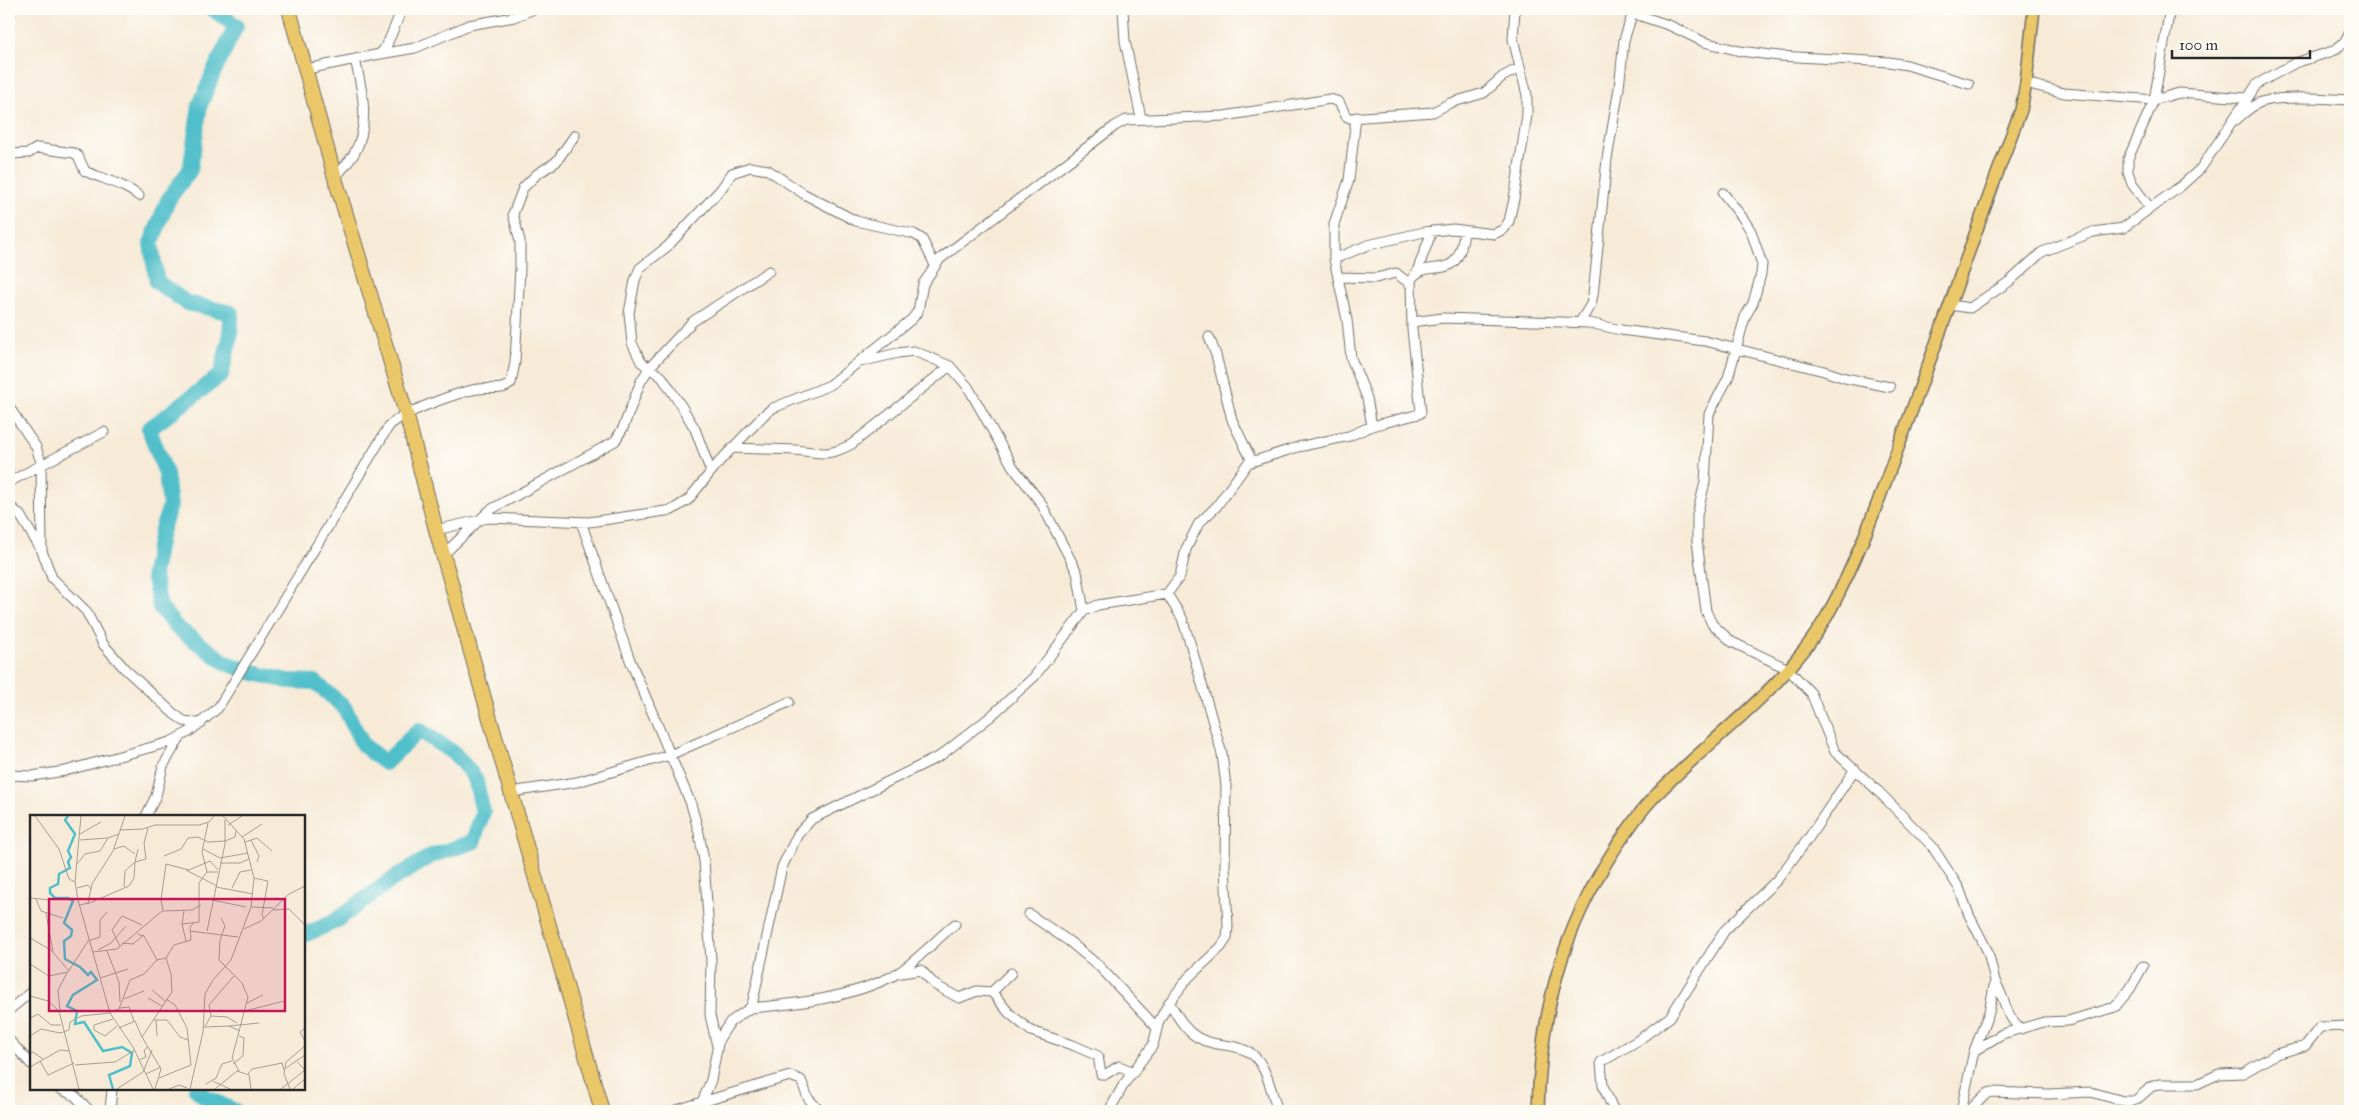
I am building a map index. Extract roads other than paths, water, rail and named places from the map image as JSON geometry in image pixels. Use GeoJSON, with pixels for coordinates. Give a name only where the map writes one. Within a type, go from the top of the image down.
{"type":"FeatureCollection","features":[{"type":"Feature","properties":{"kind":"highway"},"geometry":{"type":"LineString","coordinates":[[289,9],[307,69],[335,178],[406,413],[436,530],[602,1111]]}},
{"type":"Feature","properties":{"kind":"main road"},"geometry":{"type":"LineString","coordinates":[[1538,1111],[1542,1051],[1552,990],[1561,959],[1589,892],[1620,841],[1653,797],[1749,710],[1788,669],[1826,618],[1861,546],[2021,110],[2026,83],[2034,9]]}},
{"type":"Feature","properties":{"kind":"street"},"geometry":{"type":"LineString","coordinates":[[380,54],[391,37],[402,9]]}},
{"type":"Feature","properties":{"kind":"street"},"geometry":{"type":"LineString","coordinates":[[307,69],[415,48],[469,25],[514,17],[534,9]]}},
{"type":"Feature","properties":{"kind":"street"},"geometry":{"type":"LineString","coordinates":[[1123,9],[1125,41],[1141,118]]}},
{"type":"Feature","properties":{"kind":"street"},"geometry":{"type":"LineString","coordinates":[[1334,259],[1368,245],[1432,231],[1499,233],[1508,221],[1527,115],[1526,95],[1513,39],[1515,9]]}},
{"type":"Feature","properties":{"kind":"street"},"geometry":{"type":"LineString","coordinates":[[2150,208],[2132,184],[2128,172],[2128,159],[2154,100],[2170,9]]}},
{"type":"Feature","properties":{"kind":"street"},"geometry":{"type":"LineString","coordinates":[[1580,322],[1587,312],[1593,295],[1607,160],[1619,88],[1625,33],[1633,11],[1704,42],[1740,51],[1779,56],[1889,62],[1907,65],[1969,84]]}},
{"type":"Feature","properties":{"kind":"street"},"geometry":{"type":"LineString","coordinates":[[1950,305],[1970,308],[2010,281],[2042,252],[2093,232],[2123,228],[2201,168],[2257,84],[2295,63],[2339,47],[2350,32]]}},
{"type":"Feature","properties":{"kind":"street"},"geometry":{"type":"LineString","coordinates":[[335,178],[353,156],[363,129],[364,101],[355,59]]}},
{"type":"Feature","properties":{"kind":"street"},"geometry":{"type":"LineString","coordinates":[[436,530],[479,519],[581,522],[672,510],[688,500],[759,419],[773,408],[830,385],[915,315],[923,284],[940,259],[1115,126],[1126,120],[1141,118],[1204,118],[1261,112],[1330,99],[1338,102],[1346,116],[1433,112],[1450,103],[1484,93],[1502,76],[1519,68]]}},
{"type":"Feature","properties":{"kind":"street"},"geometry":{"type":"LineString","coordinates":[[2026,83],[2064,93],[2154,100],[2179,93],[2246,98]]}},
{"type":"Feature","properties":{"kind":"street"},"geometry":{"type":"LineString","coordinates":[[2231,124],[2258,103],[2267,100],[2320,98],[2350,100]]}},
{"type":"Feature","properties":{"kind":"street"},"geometry":{"type":"LineString","coordinates":[[1356,117],[1349,180],[1334,224],[1334,259],[1347,320],[1351,358],[1367,398],[1372,426]]}},
{"type":"Feature","properties":{"kind":"street"},"geometry":{"type":"LineString","coordinates":[[9,775],[32,776],[65,771],[179,738],[201,724],[218,708],[389,426],[406,413],[475,390],[504,388],[511,383],[515,362],[520,268],[520,241],[513,214],[523,188],[538,174],[556,162],[575,135]]}},
{"type":"Feature","properties":{"kind":"street"},"geometry":{"type":"LineString","coordinates":[[9,154],[29,153],[37,148],[74,153],[78,156],[85,171],[106,181],[125,185],[140,196]]}},
{"type":"Feature","properties":{"kind":"street"},"geometry":{"type":"LineString","coordinates":[[711,472],[695,429],[670,388],[662,377],[641,362],[637,355],[629,331],[629,313],[637,274],[648,261],[668,246],[736,170],[750,167],[768,170],[804,194],[856,221],[914,234],[922,239],[935,265]]}},
{"type":"Feature","properties":{"kind":"street"},"geometry":{"type":"LineString","coordinates":[[1723,193],[1751,232],[1762,264],[1753,304],[1745,317],[1737,350],[1725,385],[1711,407],[1709,414],[1705,482],[1697,516],[1701,584],[1706,611],[1712,624],[1732,642],[1746,651],[1788,669],[1811,693],[1836,752],[1932,846],[1947,867],[1988,952],[1995,981],[2003,996],[2010,1017],[2021,1029]]}},
{"type":"Feature","properties":{"kind":"street"},"geometry":{"type":"LineString","coordinates":[[750,1008],[766,950],[782,867],[804,827],[827,811],[904,776],[951,750],[1034,677],[1084,611],[1098,605],[1167,594],[1180,576],[1186,548],[1199,523],[1216,507],[1245,467],[1252,461],[1298,447],[1349,436],[1372,426],[1418,415],[1421,412],[1410,284],[1416,274],[1432,231]]}},
{"type":"Feature","properties":{"kind":"street"},"geometry":{"type":"LineString","coordinates":[[1416,274],[1447,266],[1454,261],[1461,252],[1464,231]]}},
{"type":"Feature","properties":{"kind":"street"},"geometry":{"type":"LineString","coordinates":[[444,554],[490,510],[615,441],[623,428],[641,381],[650,367],[692,322],[769,271]]}},
{"type":"Feature","properties":{"kind":"street"},"geometry":{"type":"LineString","coordinates":[[1338,276],[1376,278],[1396,274],[1410,284]]}},
{"type":"Feature","properties":{"kind":"street"},"geometry":{"type":"LineString","coordinates":[[1412,322],[1432,318],[1580,322],[1621,330],[1705,341],[1845,378],[1890,387]]}},
{"type":"Feature","properties":{"kind":"street"},"geometry":{"type":"LineString","coordinates":[[1209,337],[1216,355],[1232,420],[1252,461]]}},
{"type":"Feature","properties":{"kind":"street"},"geometry":{"type":"LineString","coordinates":[[856,363],[914,351],[950,366],[968,387],[1013,467],[1042,503],[1077,572],[1084,611]]}},
{"type":"Feature","properties":{"kind":"street"},"geometry":{"type":"LineString","coordinates":[[732,448],[796,450],[823,454],[842,450],[950,366]]}},
{"type":"Feature","properties":{"kind":"street"},"geometry":{"type":"LineString","coordinates":[[9,408],[36,447],[41,467],[42,551]]}},
{"type":"Feature","properties":{"kind":"street"},"geometry":{"type":"LineString","coordinates":[[9,482],[41,467],[104,432]]}},
{"type":"Feature","properties":{"kind":"street"},"geometry":{"type":"LineString","coordinates":[[9,505],[20,515],[42,551],[52,578],[86,611],[103,644],[125,669],[174,714],[184,720],[201,724]]}},
{"type":"Feature","properties":{"kind":"street"},"geometry":{"type":"LineString","coordinates":[[581,522],[630,660],[691,804],[704,862],[711,960],[710,1015],[717,1046]]}},
{"type":"Feature","properties":{"kind":"street"},"geometry":{"type":"LineString","coordinates":[[1109,1111],[1124,1084],[1154,1045],[1157,1028],[1170,1002],[1188,978],[1227,938],[1225,866],[1226,786],[1222,754],[1182,618],[1167,594]]}},
{"type":"Feature","properties":{"kind":"street"},"geometry":{"type":"LineString","coordinates":[[511,792],[577,782],[670,755],[788,702]]}},
{"type":"Feature","properties":{"kind":"street"},"geometry":{"type":"LineString","coordinates":[[146,815],[156,796],[163,766],[179,738]]}},
{"type":"Feature","properties":{"kind":"street"},"geometry":{"type":"LineString","coordinates":[[1614,1111],[1603,1086],[1601,1062],[1637,1041],[1670,1017],[1725,930],[1777,880],[1808,839],[1855,769]]}},
{"type":"Feature","properties":{"kind":"street"},"geometry":{"type":"LineString","coordinates":[[1029,914],[1070,942],[1099,966],[1157,1028]]}},
{"type":"Feature","properties":{"kind":"street"},"geometry":{"type":"LineString","coordinates":[[895,974],[955,924]]}},
{"type":"Feature","properties":{"kind":"street"},"geometry":{"type":"LineString","coordinates":[[1974,1051],[1993,1038],[2021,1029],[2044,1022],[2068,1021],[2115,1006],[2130,989],[2143,966]]}},
{"type":"Feature","properties":{"kind":"street"},"geometry":{"type":"LineString","coordinates":[[702,1102],[711,1080],[717,1046],[730,1022],[750,1008],[798,1003],[854,990],[895,974],[921,970],[935,985],[957,998],[977,991],[992,992],[1009,1013],[1031,1032],[1070,1044],[1098,1056],[1101,1074],[1106,1074],[1119,1066],[1134,1072]]}},
{"type":"Feature","properties":{"kind":"street"},"geometry":{"type":"LineString","coordinates":[[992,992],[1011,973]]}},
{"type":"Feature","properties":{"kind":"street"},"geometry":{"type":"LineString","coordinates":[[1961,1111],[1974,1051],[1989,1012],[1995,981]]}},
{"type":"Feature","properties":{"kind":"street"},"geometry":{"type":"LineString","coordinates":[[9,1010],[30,993]]}},
{"type":"Feature","properties":{"kind":"street"},"geometry":{"type":"LineString","coordinates":[[1170,1002],[1184,1027],[1201,1041],[1235,1046],[1253,1055],[1263,1071],[1278,1111]]}},
{"type":"Feature","properties":{"kind":"street"},"geometry":{"type":"LineString","coordinates":[[1969,1111],[1986,1094],[1991,1092],[2049,1094],[2085,1091],[2122,1101],[2132,1101],[2136,1100],[2151,1087],[2159,1084],[2197,1084],[2219,1074],[2243,1073],[2276,1054],[2307,1044],[2320,1027],[2350,1026]]}},
{"type":"Feature","properties":{"kind":"street"},"geometry":{"type":"LineString","coordinates":[[9,1040],[30,1063]]}},
{"type":"Feature","properties":{"kind":"street"},"geometry":{"type":"LineString","coordinates":[[674,1111],[790,1076],[801,1080],[808,1098],[820,1111]]}},
{"type":"Feature","properties":{"kind":"street"},"geometry":{"type":"LineString","coordinates":[[62,1090],[75,1096],[90,1111]]}},
{"type":"Feature","properties":{"kind":"street"},"geometry":{"type":"LineString","coordinates":[[110,1111],[112,1090]]}},
{"type":"Feature","properties":{"kind":"waterway"},"geometry":{"type":"LineString","coordinates":[[213,9],[236,26],[200,105],[190,170],[168,200],[151,244],[157,282],[187,303],[231,313],[230,338],[221,375],[149,429],[166,474],[170,506],[161,532],[153,574],[160,607],[176,627],[226,663],[254,673],[288,681],[315,682],[344,707],[363,745],[385,763],[419,730],[455,754],[475,778],[483,812],[473,842],[431,856],[390,881],[334,922],[305,935]]}},
{"type":"Feature","properties":{"kind":"waterway"},"geometry":{"type":"LineString","coordinates":[[197,1090],[205,1097],[235,1111]]}}]}
